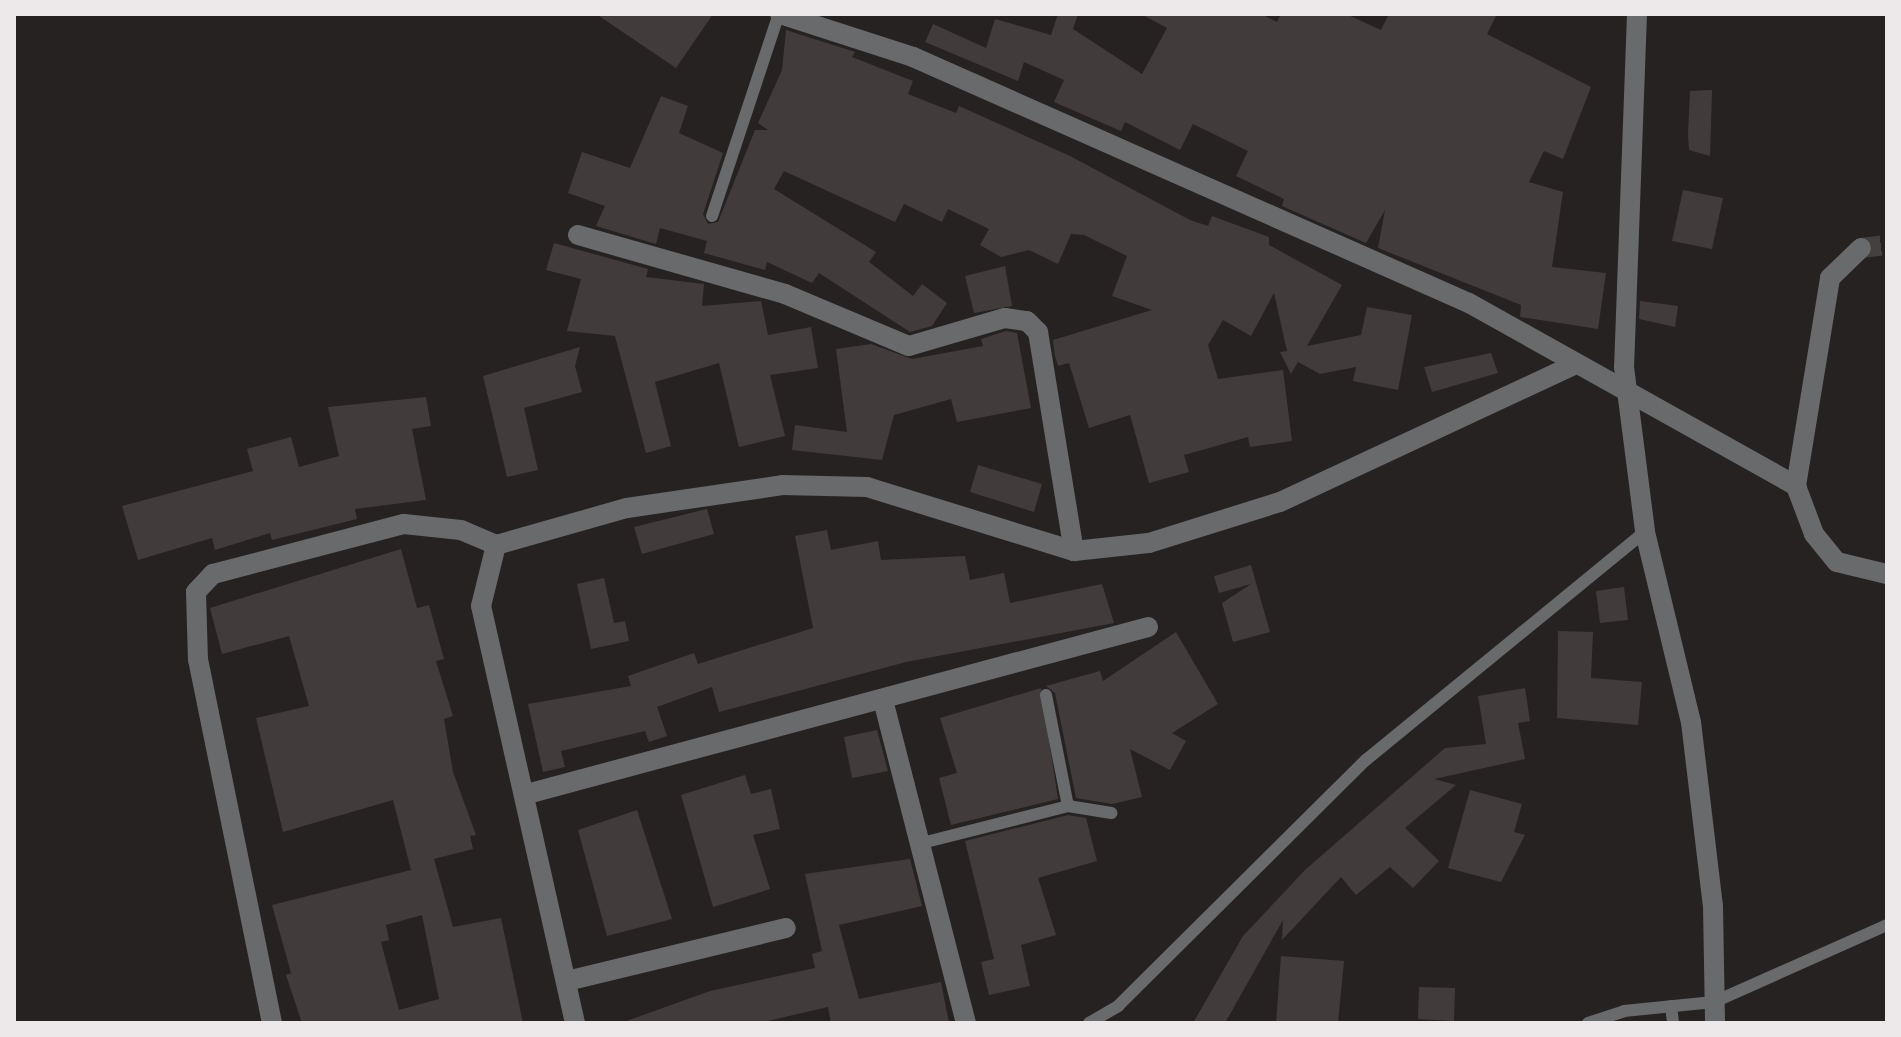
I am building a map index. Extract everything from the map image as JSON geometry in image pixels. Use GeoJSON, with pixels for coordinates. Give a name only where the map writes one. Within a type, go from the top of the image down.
{"type":"FeatureCollection","features":[{"type":"Feature","properties":{"kind":"street"},"geometry":{"type":"LineString","coordinates":[[780,14],[913,57],[1469,303],[1572,366],[1796,486]]}},
{"type":"Feature","properties":{"kind":"street"},"geometry":{"type":"LineString","coordinates":[[1637,14],[1627,394],[1645,532],[1691,722],[1713,906],[1715,1023]]}},
{"type":"Feature","properties":{"kind":"street"},"geometry":{"type":"LineString","coordinates":[[578,235],[785,294],[909,346],[1005,318],[1027,321],[1038,332],[1074,551]]}},
{"type":"Feature","properties":{"kind":"street"},"geometry":{"type":"LineString","coordinates":[[1861,248],[1830,278],[1796,486],[1814,534],[1837,562],[1887,574]]}},
{"type":"Feature","properties":{"kind":"street"},"geometry":{"type":"LineString","coordinates":[[272,1023],[198,660],[196,592],[213,574],[404,524],[461,530],[496,545],[627,508],[782,485],[867,487],[1074,551],[1149,543],[1280,502],[1572,366]]}},
{"type":"Feature","properties":{"kind":"street"},"geometry":{"type":"LineString","coordinates":[[496,545],[481,606],[527,794],[575,1023]]}},
{"type":"Feature","properties":{"kind":"street"},"geometry":{"type":"LineString","coordinates":[[527,794],[1148,627]]}},
{"type":"Feature","properties":{"kind":"street"},"geometry":{"type":"LineString","coordinates":[[883,700],[966,1023]]}},
{"type":"Feature","properties":{"kind":"street"},"geometry":{"type":"LineString","coordinates":[[567,981],[786,928]]}},
{"type":"Feature","properties":{"kind":"lane"},"geometry":{"type":"LineString","coordinates":[[712,216],[780,14]]}},
{"type":"Feature","properties":{"kind":"lane"},"geometry":{"type":"LineString","coordinates":[[1089,1023],[1118,1006],[1366,760],[1645,532]]}},
{"type":"Feature","properties":{"kind":"lane"},"geometry":{"type":"LineString","coordinates":[[1046,695],[1068,806]]}},
{"type":"Feature","properties":{"kind":"lane"},"geometry":{"type":"LineString","coordinates":[[922,843],[1068,806],[1111,813]]}},
{"type":"Feature","properties":{"kind":"lane"},"geometry":{"type":"LineString","coordinates":[[1588,1023],[1671,1006],[1714,1002],[1887,925]]}},
{"type":"Feature","properties":{"kind":"lane"},"geometry":{"type":"LineString","coordinates":[[1671,1006],[1673,1023]]}},
{"type":"Feature","properties":{"kind":"building"},"geometry":{"type":"Polygon","coordinates":[[[596,14],[713,14],[676,68],[596,14]]]}},
{"type":"Feature","properties":{"kind":"building"},"geometry":{"type":"Polygon","coordinates":[[[1058,14],[1078,14],[1073,29],[1142,74],[1167,28],[1141,14],[1261,14],[1277,22],[1281,14],[1346,14],[1381,30],[1389,14],[1497,14],[1487,34],[1591,87],[1563,159],[1544,151],[1529,182],[1563,192],[1552,267],[1606,273],[1598,329],[1520,317],[1521,305],[1378,248],[1385,210],[1366,243],[1282,206],[1284,199],[1236,176],[1248,151],[1193,124],[1180,150],[1125,122],[1121,131],[1054,102],[1064,80],[1024,62],[1018,81],[925,42],[933,24],[986,48],[995,19],[1051,35],[1058,14]]]}},
{"type":"Feature","properties":{"kind":"building"},"geometry":{"type":"Polygon","coordinates":[[[786,30],[855,52],[852,57],[913,81],[908,94],[956,113],[959,106],[1070,156],[1190,220],[1208,226],[1212,216],[1269,237],[1269,245],[1342,285],[1307,346],[1361,335],[1367,307],[1412,315],[1398,390],[1353,381],[1356,367],[1320,374],[1298,362],[1291,374],[1280,352],[1287,351],[1274,293],[1251,336],[1223,320],[1208,345],[1218,379],[1283,370],[1292,441],[1250,447],[1248,437],[1184,455],[1189,472],[1149,483],[1130,415],[1089,428],[1069,363],[1058,366],[1055,356],[1053,340],[1152,310],[1112,296],[1127,256],[1084,235],[1071,234],[1058,264],[1029,250],[1001,257],[980,245],[989,229],[948,209],[942,222],[904,204],[895,222],[784,171],[774,189],[876,252],[869,262],[913,296],[922,284],[947,303],[932,326],[910,332],[819,273],[812,283],[767,262],[765,270],[704,253],[707,241],[660,228],[656,244],[596,226],[605,206],[568,193],[582,152],[630,168],[661,96],[688,106],[679,133],[723,153],[703,214],[708,224],[718,222],[755,130],[768,130],[758,123],[782,70],[786,30]]]}},
{"type":"Feature","properties":{"kind":"building"},"geometry":{"type":"Polygon","coordinates":[[[1712,90],[1710,156],[1689,150],[1688,134],[1690,91],[1712,90]]]}},
{"type":"Feature","properties":{"kind":"building"},"geometry":{"type":"Polygon","coordinates":[[[1683,190],[1723,198],[1712,249],[1672,241],[1683,190]]]}},
{"type":"Feature","properties":{"kind":"building"},"geometry":{"type":"Polygon","coordinates":[[[554,243],[648,269],[646,277],[704,284],[702,306],[761,301],[768,335],[811,327],[818,368],[770,375],[785,436],[739,447],[719,363],[655,382],[671,446],[646,453],[615,336],[567,331],[581,279],[546,270],[554,243]]]}},
{"type":"Feature","properties":{"kind":"building"},"geometry":{"type":"Polygon","coordinates":[[[1005,266],[1012,306],[974,313],[965,276],[1005,266]]]}},
{"type":"Feature","properties":{"kind":"building"},"geometry":{"type":"Polygon","coordinates":[[[1640,301],[1678,306],[1675,327],[1639,319],[1640,301]]]}},
{"type":"Feature","properties":{"kind":"building"},"geometry":{"type":"Polygon","coordinates":[[[1006,331],[1017,333],[1031,408],[957,422],[951,399],[894,415],[882,460],[792,450],[795,425],[847,432],[836,349],[871,344],[912,359],[983,346],[981,339],[1006,331]]]}},
{"type":"Feature","properties":{"kind":"building"},"geometry":{"type":"Polygon","coordinates":[[[580,347],[575,366],[582,392],[524,408],[538,470],[507,477],[483,376],[580,347]]]}},
{"type":"Feature","properties":{"kind":"building"},"geometry":{"type":"Polygon","coordinates":[[[1491,353],[1498,373],[1432,392],[1424,367],[1491,353]]]}},
{"type":"Feature","properties":{"kind":"building"},"geometry":{"type":"Polygon","coordinates":[[[426,397],[431,426],[412,429],[426,500],[355,509],[357,519],[272,540],[270,533],[215,550],[212,538],[138,560],[122,506],[253,471],[247,449],[291,437],[299,467],[339,456],[328,407],[426,397]]]}},
{"type":"Feature","properties":{"kind":"building"},"geometry":{"type":"Polygon","coordinates":[[[978,465],[1042,484],[1034,512],[970,492],[978,465]]]}},
{"type":"Feature","properties":{"kind":"building"},"geometry":{"type":"Polygon","coordinates":[[[707,509],[714,534],[642,554],[634,527],[707,509]]]}},
{"type":"Feature","properties":{"kind":"building"},"geometry":{"type":"Polygon","coordinates":[[[827,530],[831,550],[878,541],[881,560],[965,556],[970,580],[1004,573],[1010,603],[1102,584],[1114,623],[906,662],[719,712],[712,687],[657,707],[667,736],[649,742],[645,731],[561,751],[565,767],[543,772],[528,704],[631,686],[628,676],[694,653],[698,664],[813,628],[795,536],[827,530]]]}},
{"type":"Feature","properties":{"kind":"building"},"geometry":{"type":"Polygon","coordinates":[[[401,549],[417,608],[429,605],[444,659],[436,661],[453,716],[444,719],[453,772],[476,835],[470,836],[473,849],[434,859],[453,927],[501,918],[523,1023],[302,1023],[286,975],[291,973],[272,905],[411,870],[393,800],[283,832],[256,718],[309,706],[289,636],[222,654],[210,608],[401,549]],[[422,915],[386,925],[389,940],[381,942],[399,1010],[439,999],[422,915]]]}},
{"type":"Feature","properties":{"kind":"building"},"geometry":{"type":"Polygon","coordinates":[[[1251,565],[1270,632],[1233,642],[1222,603],[1251,584],[1219,593],[1214,576],[1251,565]]]}},
{"type":"Feature","properties":{"kind":"building"},"geometry":{"type":"Polygon","coordinates":[[[604,578],[614,623],[625,621],[629,641],[591,649],[577,584],[604,578]]]}},
{"type":"Feature","properties":{"kind":"building"},"geometry":{"type":"Polygon","coordinates":[[[1624,587],[1628,620],[1600,623],[1596,591],[1624,587]]]}},
{"type":"Feature","properties":{"kind":"building"},"geometry":{"type":"Polygon","coordinates":[[[1558,631],[1593,632],[1591,678],[1642,682],[1638,725],[1557,718],[1558,631]]]}},
{"type":"Feature","properties":{"kind":"building"},"geometry":{"type":"Polygon","coordinates":[[[1176,632],[1218,704],[1172,733],[1186,741],[1170,770],[1130,749],[1142,797],[1112,804],[1076,798],[1055,693],[1046,686],[1100,671],[1103,681],[1176,632]]]}},
{"type":"Feature","properties":{"kind":"building"},"geometry":{"type":"Polygon","coordinates":[[[1041,688],[1058,799],[951,825],[939,778],[957,773],[940,718],[1041,688]]]}},
{"type":"Feature","properties":{"kind":"building"},"geometry":{"type":"Polygon","coordinates":[[[1525,688],[1530,721],[1518,723],[1525,759],[1434,779],[1456,785],[1405,828],[1439,861],[1413,888],[1390,867],[1356,895],[1341,877],[1282,940],[1283,920],[1225,1023],[1193,1023],[1243,936],[1305,870],[1445,748],[1486,744],[1478,696],[1525,688]]]}},
{"type":"Feature","properties":{"kind":"building"},"geometry":{"type":"Polygon","coordinates":[[[877,730],[888,771],[852,778],[844,737],[877,730]]]}},
{"type":"Feature","properties":{"kind":"building"},"geometry":{"type":"Polygon","coordinates":[[[745,775],[751,794],[771,789],[780,829],[753,835],[770,889],[713,907],[681,795],[745,775]]]}},
{"type":"Feature","properties":{"kind":"building"},"geometry":{"type":"Polygon","coordinates":[[[1470,790],[1522,804],[1514,832],[1525,835],[1501,882],[1448,868],[1470,790]]]}},
{"type":"Feature","properties":{"kind":"building"},"geometry":{"type":"Polygon","coordinates":[[[637,810],[672,919],[607,936],[578,830],[637,810]]]}},
{"type":"Feature","properties":{"kind":"building"},"geometry":{"type":"Polygon","coordinates":[[[1068,815],[1086,818],[1097,861],[1038,878],[1056,935],[1021,945],[1030,986],[989,995],[981,962],[994,959],[965,841],[1068,815]]]}},
{"type":"Feature","properties":{"kind":"building"},"geometry":{"type":"Polygon","coordinates":[[[910,859],[922,906],[839,925],[859,999],[941,982],[949,1023],[831,1023],[828,1007],[759,1023],[621,1023],[710,991],[815,968],[812,954],[822,951],[805,874],[910,859]]]}},
{"type":"Feature","properties":{"kind":"building"},"geometry":{"type":"Polygon","coordinates":[[[1281,956],[1344,961],[1338,1023],[1276,1023],[1281,956]]]}},
{"type":"Feature","properties":{"kind":"building"},"geometry":{"type":"Polygon","coordinates":[[[1419,987],[1455,988],[1454,1021],[1418,1019],[1419,987]]]}},
{"type":"Feature","properties":{"kind":"tunnel"},"geometry":{"type":"LineString","coordinates":[[1861,248],[1887,245]]}}]}
